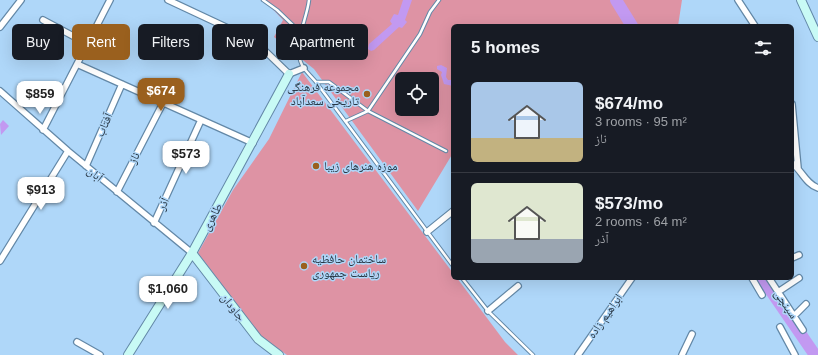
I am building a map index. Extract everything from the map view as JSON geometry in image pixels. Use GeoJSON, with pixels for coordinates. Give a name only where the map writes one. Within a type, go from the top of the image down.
{"type":"FeatureCollection","features":[{"type":"Feature","properties":{"kind":"street"},"geometry":{"type":"LineString","coordinates":[[0,27],[21,0]]}},
{"type":"Feature","properties":{"kind":"street"},"geometry":{"type":"LineString","coordinates":[[98,24],[110,0]]}},
{"type":"Feature","properties":{"kind":"street"},"geometry":{"type":"LineString","coordinates":[[168,0],[258,44],[289,74],[304,68]]}},
{"type":"Feature","properties":{"kind":"street"},"geometry":{"type":"LineString","coordinates":[[738,0],[754,24]]}},
{"type":"Feature","properties":{"kind":"street"},"geometry":{"type":"LineString","coordinates":[[801,0],[818,37]]}},
{"type":"Feature","properties":{"kind":"street"},"geometry":{"type":"LineString","coordinates":[[43,20],[72,35]]}},
{"type":"Feature","properties":{"kind":"street"},"geometry":{"type":"LineString","coordinates":[[43,130],[79,60]]}},
{"type":"Feature","properties":{"kind":"street"},"geometry":{"type":"LineString","coordinates":[[77,64],[253,143]]}},
{"type":"Feature","properties":{"kind":"street","name":"طاهری"},"geometry":{"type":"LineString","coordinates":[[128,355],[192,253],[253,143],[289,74]]}},
{"type":"Feature","properties":{"kind":"street","name":"آفتاب"},"geometry":{"type":"LineString","coordinates":[[86,166],[122,84]]}},
{"type":"Feature","properties":{"kind":"street","name":"آبان"},"geometry":{"type":"LineString","coordinates":[[0,91],[43,130],[192,253]]}},
{"type":"Feature","properties":{"kind":"street","name":"ناز"},"geometry":{"type":"LineString","coordinates":[[117,192],[163,103]]}},
{"type":"Feature","properties":{"kind":"street","name":"آذر"},"geometry":{"type":"LineString","coordinates":[[154,223],[201,120]]}},
{"type":"Feature","properties":{"kind":"street"},"geometry":{"type":"LineString","coordinates":[[794,125],[798,168]]}},
{"type":"Feature","properties":{"kind":"street"},"geometry":{"type":"LineString","coordinates":[[0,261],[68,151]]}},
{"type":"Feature","properties":{"kind":"street"},"geometry":{"type":"LineString","coordinates":[[794,165],[809,184],[818,188]]}},
{"type":"Feature","properties":{"kind":"street"},"geometry":{"type":"LineString","coordinates":[[427,232],[451,213]]}},
{"type":"Feature","properties":{"kind":"street","name":"جاودان"},"geometry":{"type":"LineString","coordinates":[[192,253],[258,339],[279,355]]}},
{"type":"Feature","properties":{"kind":"street"},"geometry":{"type":"LineString","coordinates":[[794,257],[799,255]]}},
{"type":"Feature","properties":{"kind":"street"},"geometry":{"type":"LineString","coordinates":[[778,292],[799,278]]}},
{"type":"Feature","properties":{"kind":"street","name":"ابراهیم زاده"},"geometry":{"type":"LineString","coordinates":[[578,355],[631,280]]}},
{"type":"Feature","properties":{"kind":"street"},"geometry":{"type":"LineString","coordinates":[[753,280],[762,295]]}},
{"type":"Feature","properties":{"kind":"street","name":"سپنچی"},"geometry":{"type":"LineString","coordinates":[[770,280],[803,330]]}},
{"type":"Feature","properties":{"kind":"street"},"geometry":{"type":"LineString","coordinates":[[488,311],[518,286]]}},
{"type":"Feature","properties":{"kind":"street"},"geometry":{"type":"LineString","coordinates":[[794,316],[806,304]]}},
{"type":"Feature","properties":{"kind":"street"},"geometry":{"type":"LineString","coordinates":[[780,326],[795,355]]}},
{"type":"Feature","properties":{"kind":"street"},"geometry":{"type":"LineString","coordinates":[[682,355],[692,334]]}},
{"type":"Feature","properties":{"kind":"street"},"geometry":{"type":"LineString","coordinates":[[77,342],[100,355]]}},
{"type":"Feature","properties":{"kind":"lane"},"geometry":{"type":"LineString","coordinates":[[262,0],[277,10],[292,24]]}},
{"type":"Feature","properties":{"kind":"lane"},"geometry":{"type":"LineString","coordinates":[[303,24],[308,13],[309,0]]}},
{"type":"Feature","properties":{"kind":"lane"},"geometry":{"type":"LineString","coordinates":[[346,121],[368,111],[420,34],[430,12],[439,0]]}},
{"type":"Feature","properties":{"kind":"lane"},"geometry":{"type":"LineString","coordinates":[[302,60],[304,68],[346,121],[451,263]]}},
{"type":"Feature","properties":{"kind":"lane"},"geometry":{"type":"LineString","coordinates":[[316,82],[329,82],[368,111],[446,152]]}},
{"type":"Feature","properties":{"kind":"lane"},"geometry":{"type":"LineString","coordinates":[[464,280],[488,311],[534,355]]}},
{"type":"Feature","properties":{"kind":"shaded area","name":"مجموعه فرهنگی تاریخی سعدآباد"},"geometry":{"type":"Polygon","coordinates":[[[264,0],[682,0],[678,24],[451,24],[451,156],[418,211],[314,69],[303,60],[368,60],[368,24],[281,24],[283,20],[264,0]]]}},
{"type":"Feature","properties":{"kind":"shaded area"},"geometry":{"type":"Polygon","coordinates":[[[403,0],[412,0],[405,20],[407,22],[402,28],[399,27],[374,50],[371,51],[368,49],[369,44],[392,24],[390,21],[394,14],[398,15],[403,0]]]}},
{"type":"Feature","properties":{"kind":"shaded area"},"geometry":{"type":"Polygon","coordinates":[[[441,65],[447,68],[446,77],[448,80],[451,80],[451,86],[444,84],[441,75],[442,72],[437,69],[437,66],[441,65]]]}},
{"type":"Feature","properties":{"kind":"shaded area"},"geometry":{"type":"Polygon","coordinates":[[[302,72],[451,270],[451,280],[458,280],[505,342],[518,355],[287,355],[262,337],[250,324],[198,253],[233,190],[269,139],[302,72]]]}},
{"type":"Feature","properties":{"kind":"shaded area"},"geometry":{"type":"Polygon","coordinates":[[[3,120],[9,126],[1,135],[0,124],[3,120]]]}},
{"type":"Feature","properties":{"kind":"waterway"},"geometry":{"type":"LineString","coordinates":[[616,0],[631,24]]}},
{"type":"Feature","properties":{"kind":"waterway"},"geometry":{"type":"LineString","coordinates":[[763,280],[815,355]]}},
{"type":"Feature","properties":{"kind":"place","name":"مجموعه فرهنگی تاریخی سعدآباد"},"geometry":{"type":"Point","coordinates":[367,94]}},
{"type":"Feature","properties":{"kind":"place","name":"موزه هنرهای زیبا"},"geometry":{"type":"Point","coordinates":[316,166]}},
{"type":"Feature","properties":{"kind":"place","name":"ساختمان حافظیه ریاست جمهوری"},"geometry":{"type":"Point","coordinates":[304,266]}}]}
